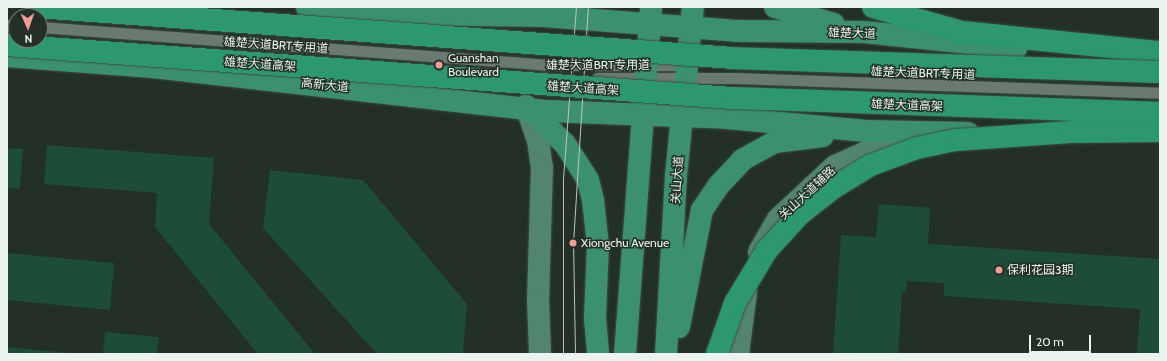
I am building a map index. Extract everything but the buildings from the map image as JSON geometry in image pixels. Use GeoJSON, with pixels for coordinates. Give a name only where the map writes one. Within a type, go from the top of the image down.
{"type":"FeatureCollection","features":[{"type":"Feature","properties":{"kind":"highway"},"geometry":{"type":"LineString","coordinates":[[36,7],[733,58],[1160,72]]}},
{"type":"Feature","properties":{"kind":"highway"},"geometry":{"type":"LineString","coordinates":[[873,7],[962,32],[1160,53]]}},
{"type":"Feature","properties":{"kind":"highway","name":"雄楚大道高架"},"geometry":{"type":"LineString","coordinates":[[7,45],[734,98],[1160,113]]}},
{"type":"Feature","properties":{"kind":"highway"},"geometry":{"type":"LineString","coordinates":[[717,354],[735,303],[767,250],[800,214],[833,188],[871,165],[917,148],[956,140],[1071,132],[1160,131]]}},
{"type":"Feature","properties":{"kind":"main road"},"geometry":{"type":"LineString","coordinates":[[307,7],[404,14],[451,7]]}},
{"type":"Feature","properties":{"kind":"main road"},"geometry":{"type":"LineString","coordinates":[[775,7],[864,32]]}},
{"type":"Feature","properties":{"kind":"main road","name":"雄楚大道"},"geometry":{"type":"LineString","coordinates":[[404,14],[543,16],[650,15],[692,17],[736,31],[864,32],[957,44],[1104,54],[1160,53]]}},
{"type":"Feature","properties":{"kind":"main road"},"geometry":{"type":"LineString","coordinates":[[625,354],[650,15]]}},
{"type":"Feature","properties":{"kind":"main road","name":"关山大道"},"geometry":{"type":"LineString","coordinates":[[666,354],[676,176],[692,17]]}},
{"type":"Feature","properties":{"kind":"main road","name":"高新大道"},"geometry":{"type":"LineString","coordinates":[[7,56],[153,67],[526,106],[548,111],[642,115]]}},
{"type":"Feature","properties":{"kind":"main road"},"geometry":{"type":"LineString","coordinates":[[526,106],[538,140],[542,167],[538,298],[540,354]]}},
{"type":"Feature","properties":{"kind":"main road"},"geometry":{"type":"LineString","coordinates":[[526,106],[565,144],[588,180],[593,200],[598,245],[595,318],[598,354]]}},
{"type":"Feature","properties":{"kind":"main road"},"geometry":{"type":"LineString","coordinates":[[642,115],[866,131],[1160,138]]}},
{"type":"Feature","properties":{"kind":"main road"},"geometry":{"type":"LineString","coordinates":[[674,354],[702,210],[719,185],[742,160],[775,142],[866,131]]}},
{"type":"Feature","properties":{"kind":"main road","name":"关山大道辅路"},"geometry":{"type":"LineString","coordinates":[[738,354],[743,301],[760,248],[778,219],[835,166],[868,151],[949,132]]}},
{"type":"Feature","properties":{"kind":"lane","name":"雄楚大道BRT专用道"},"geometry":{"type":"LineString","coordinates":[[48,28],[646,72]]}},
{"type":"Feature","properties":{"kind":"lane","name":"雄楚大道BRT专用道"},"geometry":{"type":"LineString","coordinates":[[48,41],[548,78],[646,72],[1160,78]]}},
{"type":"Feature","properties":{"kind":"lane","name":"雄楚大道BRT专用道"},"geometry":{"type":"LineString","coordinates":[[687,72],[1160,93]]}},
{"type":"Feature","properties":{"kind":"tram line"},"geometry":{"type":"LineString","coordinates":[[563,354],[563,179],[576,7]]}},
{"type":"Feature","properties":{"kind":"tram line"},"geometry":{"type":"LineString","coordinates":[[575,354],[573,243],[588,7]]}},
{"type":"Feature","properties":{"kind":"place","name":"Guanshan Boulevard"},"geometry":{"type":"Point","coordinates":[439,65]}},
{"type":"Feature","properties":{"kind":"place","name":"Xiongchu Avenue"},"geometry":{"type":"Point","coordinates":[573,243]}},
{"type":"Feature","properties":{"kind":"place","name":"保利花园3期"},"geometry":{"type":"Point","coordinates":[999,270]}}]}
